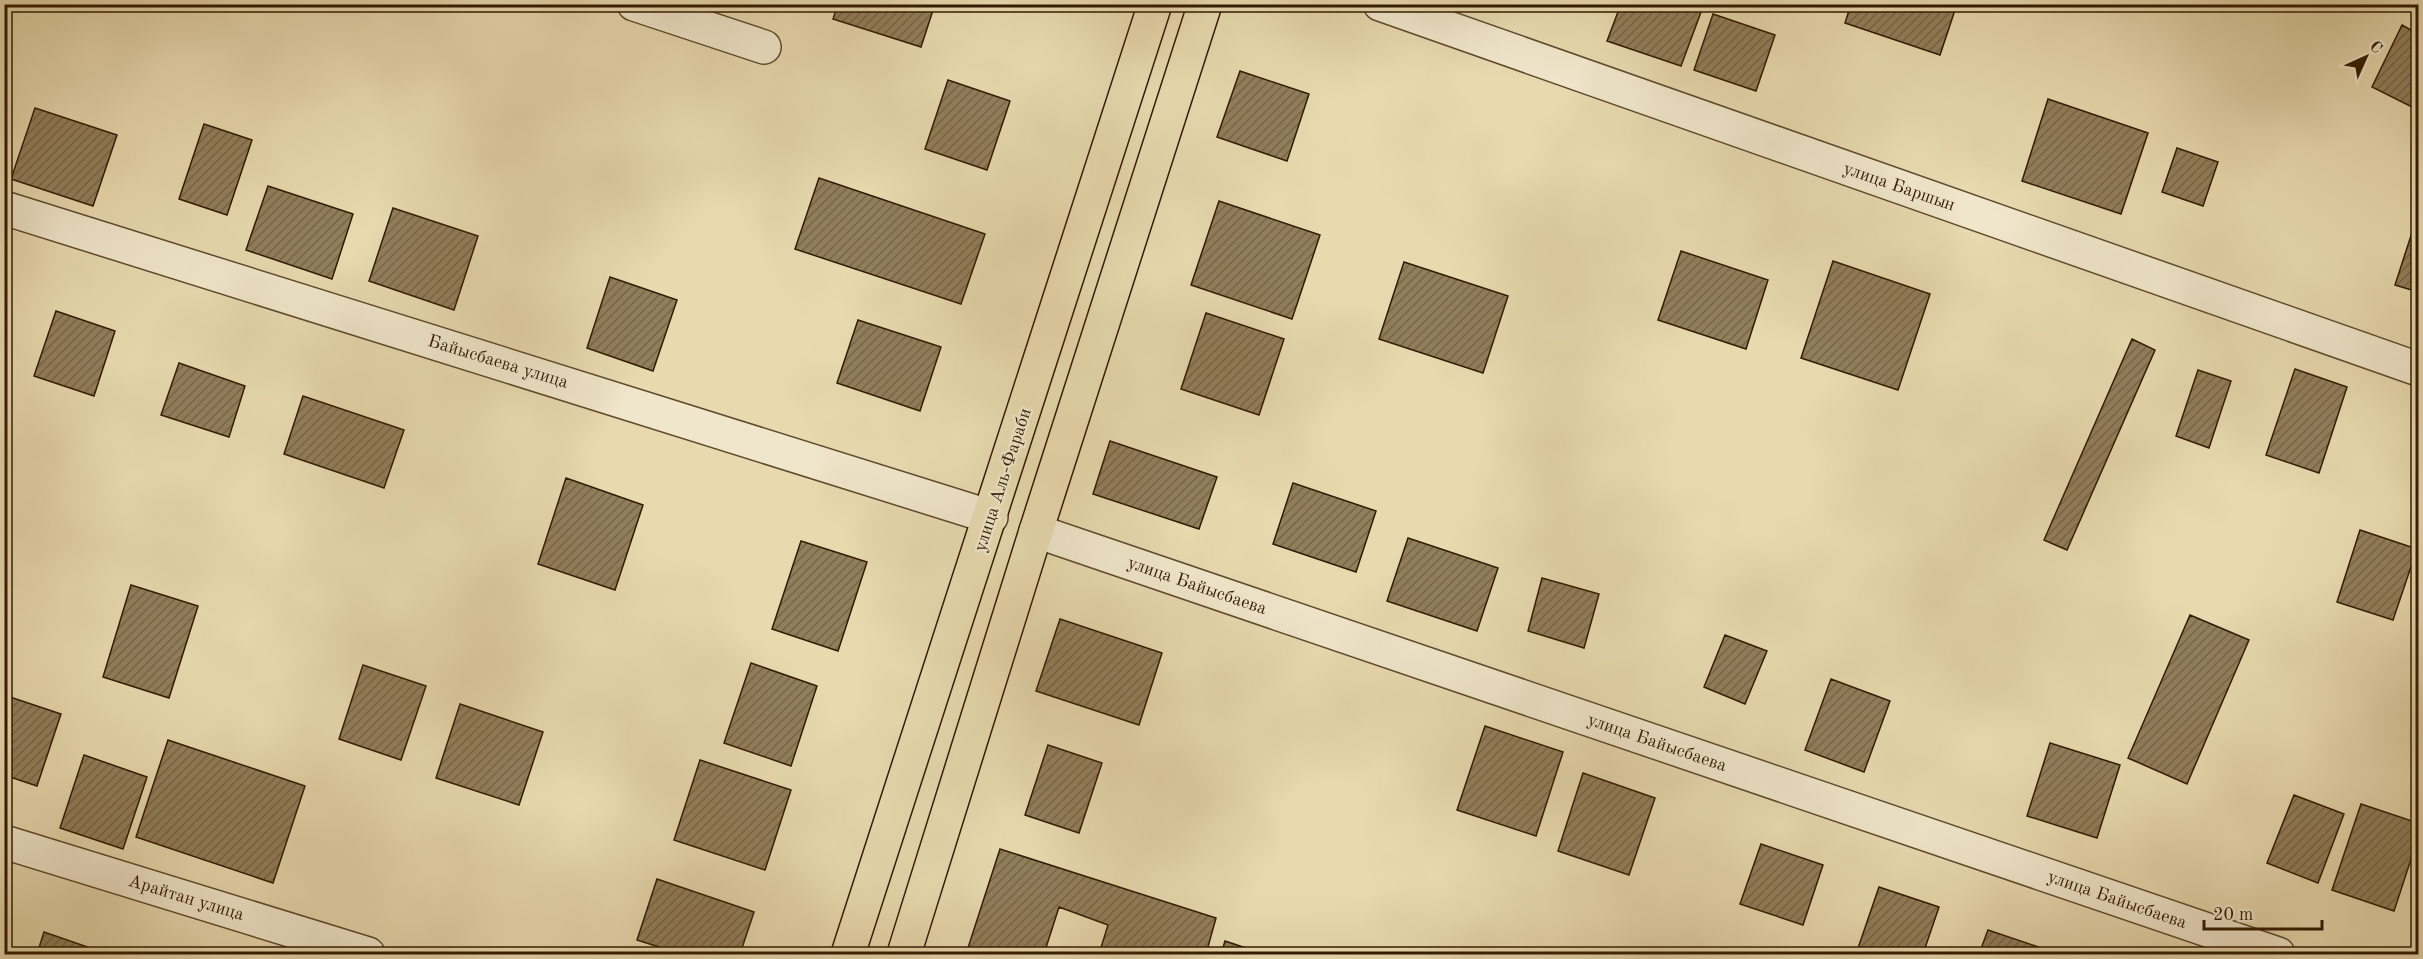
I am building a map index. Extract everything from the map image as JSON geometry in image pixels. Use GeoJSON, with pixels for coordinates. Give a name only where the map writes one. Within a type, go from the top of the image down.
{"type":"FeatureCollection","features":[{"type":"Feature","properties":{"kind":"main road","name":"улица Аль-Фараби"},"geometry":{"type":"LineString","coordinates":[[848,954],[1155,4]]}},
{"type":"Feature","properties":{"kind":"main road"},"geometry":{"type":"LineString","coordinates":[[904,954],[1036,531],[1205,4]]}},
{"type":"Feature","properties":{"kind":"street"},"geometry":{"type":"LineString","coordinates":[[634,4],[764,47]]}},
{"type":"Feature","properties":{"kind":"street","name":"улица Баршын"},"geometry":{"type":"LineString","coordinates":[[1380,4],[2418,369]]}},
{"type":"Feature","properties":{"kind":"street","name":"Байысбаева улица"},"geometry":{"type":"LineString","coordinates":[[4,208],[991,517]]}},
{"type":"Feature","properties":{"kind":"street","name":"улица Байысбаева"},"geometry":{"type":"LineString","coordinates":[[1036,531],[2278,954]]}},
{"type":"Feature","properties":{"kind":"street","name":"Арайтан улица"},"geometry":{"type":"LineString","coordinates":[[4,842],[368,954]]}},
{"type":"Feature","properties":{"kind":"building"},"geometry":{"type":"Polygon","coordinates":[[[838,4],[935,4],[921,47],[833,19],[838,4]]]}},
{"type":"Feature","properties":{"kind":"building"},"geometry":{"type":"Polygon","coordinates":[[[1621,4],[1704,4],[1681,66],[1607,41],[1621,4]]]}},
{"type":"Feature","properties":{"kind":"building"},"geometry":{"type":"Polygon","coordinates":[[[1851,4],[1957,4],[1940,55],[1845,23],[1851,4]]]}},
{"type":"Feature","properties":{"kind":"building"},"geometry":{"type":"Polygon","coordinates":[[[1713,14],[1775,35],[1756,91],[1694,70],[1713,14]]]}},
{"type":"Feature","properties":{"kind":"building"},"geometry":{"type":"Polygon","coordinates":[[[2402,25],[2418,34],[2418,110],[2372,87],[2402,25]]]}},
{"type":"Feature","properties":{"kind":"building"},"geometry":{"type":"Polygon","coordinates":[[[1240,71],[1309,94],[1287,161],[1217,137],[1240,71]]]}},
{"type":"Feature","properties":{"kind":"building"},"geometry":{"type":"Polygon","coordinates":[[[948,80],[1010,101],[987,170],[925,149],[948,80]]]}},
{"type":"Feature","properties":{"kind":"building"},"geometry":{"type":"Polygon","coordinates":[[[2048,99],[2148,133],[2121,214],[2022,181],[2048,99]]]}},
{"type":"Feature","properties":{"kind":"building"},"geometry":{"type":"Polygon","coordinates":[[[35,108],[117,135],[93,206],[11,179],[35,108]]]}},
{"type":"Feature","properties":{"kind":"building"},"geometry":{"type":"Polygon","coordinates":[[[204,124],[252,140],[227,215],[179,199],[204,124]]]}},
{"type":"Feature","properties":{"kind":"building"},"geometry":{"type":"Polygon","coordinates":[[[2177,148],[2218,162],[2203,206],[2162,192],[2177,148]]]}},
{"type":"Feature","properties":{"kind":"building"},"geometry":{"type":"Polygon","coordinates":[[[819,178],[985,234],[961,304],[795,249],[819,178]]]}},
{"type":"Feature","properties":{"kind":"building"},"geometry":{"type":"Polygon","coordinates":[[[268,186],[353,214],[332,279],[246,250],[268,186]]]}},
{"type":"Feature","properties":{"kind":"building"},"geometry":{"type":"Polygon","coordinates":[[[1219,201],[1320,235],[1292,319],[1191,285],[1219,201]]]}},
{"type":"Feature","properties":{"kind":"building"},"geometry":{"type":"Polygon","coordinates":[[[393,208],[478,236],[454,310],[369,281],[393,208]]]}},
{"type":"Feature","properties":{"kind":"building"},"geometry":{"type":"Polygon","coordinates":[[[2418,214],[2418,292],[2395,285],[2418,214]]]}},
{"type":"Feature","properties":{"kind":"building"},"geometry":{"type":"Polygon","coordinates":[[[1681,251],[1768,280],[1746,349],[1658,320],[1681,251]]]}},
{"type":"Feature","properties":{"kind":"building"},"geometry":{"type":"Polygon","coordinates":[[[1833,261],[1930,294],[1898,390],[1801,358],[1833,261]]]}},
{"type":"Feature","properties":{"kind":"building"},"geometry":{"type":"Polygon","coordinates":[[[1404,262],[1508,296],[1483,373],[1379,339],[1404,262]]]}},
{"type":"Feature","properties":{"kind":"building"},"geometry":{"type":"Polygon","coordinates":[[[610,277],[677,300],[653,371],[587,348],[610,277]]]}},
{"type":"Feature","properties":{"kind":"building"},"geometry":{"type":"Polygon","coordinates":[[[56,311],[115,331],[94,396],[34,376],[56,311]]]}},
{"type":"Feature","properties":{"kind":"building"},"geometry":{"type":"Polygon","coordinates":[[[1206,313],[1284,339],[1259,415],[1181,389],[1206,313]]]}},
{"type":"Feature","properties":{"kind":"building"},"geometry":{"type":"Polygon","coordinates":[[[858,320],[941,347],[920,411],[837,383],[858,320]]]}},
{"type":"Feature","properties":{"kind":"building"},"geometry":{"type":"Polygon","coordinates":[[[2132,339],[2155,350],[2067,550],[2044,540],[2132,339]]]}},
{"type":"Feature","properties":{"kind":"building"},"geometry":{"type":"Polygon","coordinates":[[[179,363],[245,386],[229,437],[161,415],[179,363]]]}},
{"type":"Feature","properties":{"kind":"building"},"geometry":{"type":"Polygon","coordinates":[[[2295,369],[2347,387],[2319,473],[2266,455],[2295,369]]]}},
{"type":"Feature","properties":{"kind":"building"},"geometry":{"type":"Polygon","coordinates":[[[2198,370],[2231,381],[2209,448],[2176,436],[2198,370]]]}},
{"type":"Feature","properties":{"kind":"building"},"geometry":{"type":"Polygon","coordinates":[[[303,396],[404,430],[384,488],[284,454],[303,396]]]}},
{"type":"Feature","properties":{"kind":"building"},"geometry":{"type":"Polygon","coordinates":[[[1110,441],[1217,477],[1199,529],[1093,494],[1110,441]]]}},
{"type":"Feature","properties":{"kind":"building"},"geometry":{"type":"Polygon","coordinates":[[[566,478],[643,505],[615,590],[538,564],[566,478]]]}},
{"type":"Feature","properties":{"kind":"building"},"geometry":{"type":"Polygon","coordinates":[[[1293,483],[1376,511],[1356,572],[1273,544],[1293,483]]]}},
{"type":"Feature","properties":{"kind":"building"},"geometry":{"type":"Polygon","coordinates":[[[2360,530],[2417,549],[2393,620],[2337,602],[2360,530]]]}},
{"type":"Feature","properties":{"kind":"building"},"geometry":{"type":"Polygon","coordinates":[[[1408,538],[1498,568],[1477,631],[1387,601],[1408,538]]]}},
{"type":"Feature","properties":{"kind":"building"},"geometry":{"type":"Polygon","coordinates":[[[801,541],[867,562],[838,651],[772,629],[801,541]]]}},
{"type":"Feature","properties":{"kind":"building"},"geometry":{"type":"Polygon","coordinates":[[[1542,578],[1599,594],[1584,648],[1528,631],[1542,578]]]}},
{"type":"Feature","properties":{"kind":"building"},"geometry":{"type":"Polygon","coordinates":[[[131,585],[198,606],[169,698],[103,677],[131,585]]]}},
{"type":"Feature","properties":{"kind":"building"},"geometry":{"type":"Polygon","coordinates":[[[2190,615],[2249,640],[2187,784],[2128,758],[2190,615]]]}},
{"type":"Feature","properties":{"kind":"building"},"geometry":{"type":"Polygon","coordinates":[[[1060,619],[1162,653],[1139,725],[1036,691],[1060,619]]]}},
{"type":"Feature","properties":{"kind":"building"},"geometry":{"type":"Polygon","coordinates":[[[1725,635],[1767,651],[1745,704],[1704,687],[1725,635]]]}},
{"type":"Feature","properties":{"kind":"building"},"geometry":{"type":"Polygon","coordinates":[[[751,663],[817,686],[791,766],[724,743],[751,663]]]}},
{"type":"Feature","properties":{"kind":"building"},"geometry":{"type":"Polygon","coordinates":[[[363,665],[426,686],[401,760],[339,739],[363,665]]]}},
{"type":"Feature","properties":{"kind":"building"},"geometry":{"type":"Polygon","coordinates":[[[1831,679],[1890,701],[1864,772],[1805,750],[1831,679]]]}},
{"type":"Feature","properties":{"kind":"building"},"geometry":{"type":"Polygon","coordinates":[[[4,695],[61,714],[37,786],[4,775],[4,695]]]}},
{"type":"Feature","properties":{"kind":"building"},"geometry":{"type":"Polygon","coordinates":[[[460,704],[543,732],[519,805],[436,778],[460,704]]]}},
{"type":"Feature","properties":{"kind":"building"},"geometry":{"type":"Polygon","coordinates":[[[1485,726],[1563,752],[1536,836],[1457,810],[1485,726]]]}},
{"type":"Feature","properties":{"kind":"building"},"geometry":{"type":"Polygon","coordinates":[[[168,740],[305,786],[273,883],[136,837],[168,740]]]}},
{"type":"Feature","properties":{"kind":"building"},"geometry":{"type":"Polygon","coordinates":[[[2050,743],[2120,765],[2097,838],[2027,816],[2050,743]]]}},
{"type":"Feature","properties":{"kind":"building"},"geometry":{"type":"Polygon","coordinates":[[[1048,745],[1102,763],[1079,833],[1025,815],[1048,745]]]}},
{"type":"Feature","properties":{"kind":"building"},"geometry":{"type":"Polygon","coordinates":[[[84,755],[147,777],[123,849],[60,828],[84,755]]]}},
{"type":"Feature","properties":{"kind":"building"},"geometry":{"type":"Polygon","coordinates":[[[700,760],[791,790],[765,870],[674,840],[700,760]]]}},
{"type":"Feature","properties":{"kind":"building"},"geometry":{"type":"Polygon","coordinates":[[[1583,773],[1655,798],[1629,875],[1558,851],[1583,773]]]}},
{"type":"Feature","properties":{"kind":"building"},"geometry":{"type":"Polygon","coordinates":[[[2294,795],[2344,814],[2318,883],[2267,863],[2294,795]]]}},
{"type":"Feature","properties":{"kind":"building"},"geometry":{"type":"Polygon","coordinates":[[[2361,804],[2418,823],[2418,838],[2394,911],[2332,890],[2361,804]]]}},
{"type":"Feature","properties":{"kind":"building"},"geometry":{"type":"Polygon","coordinates":[[[1761,844],[1823,865],[1803,925],[1740,904],[1761,844]]]}},
{"type":"Feature","properties":{"kind":"building"},"geometry":{"type":"Polygon","coordinates":[[[1000,849],[1216,918],[1206,954],[1099,954],[1108,925],[1059,907],[1044,954],[966,954],[1000,849]]]}},
{"type":"Feature","properties":{"kind":"building"},"geometry":{"type":"Polygon","coordinates":[[[657,879],[754,912],[740,954],[681,954],[637,940],[657,879]]]}},
{"type":"Feature","properties":{"kind":"building"},"geometry":{"type":"Polygon","coordinates":[[[1879,887],[1939,907],[1923,954],[1856,954],[1879,887]]]}},
{"type":"Feature","properties":{"kind":"building"},"geometry":{"type":"Polygon","coordinates":[[[1988,930],[2059,954],[1979,954],[1988,930]]]}},
{"type":"Feature","properties":{"kind":"building"},"geometry":{"type":"Polygon","coordinates":[[[44,932],[105,953],[37,954],[44,932]]]}},
{"type":"Feature","properties":{"kind":"building"},"geometry":{"type":"Polygon","coordinates":[[[1225,941],[1264,954],[1221,954],[1225,941]]]}}]}
